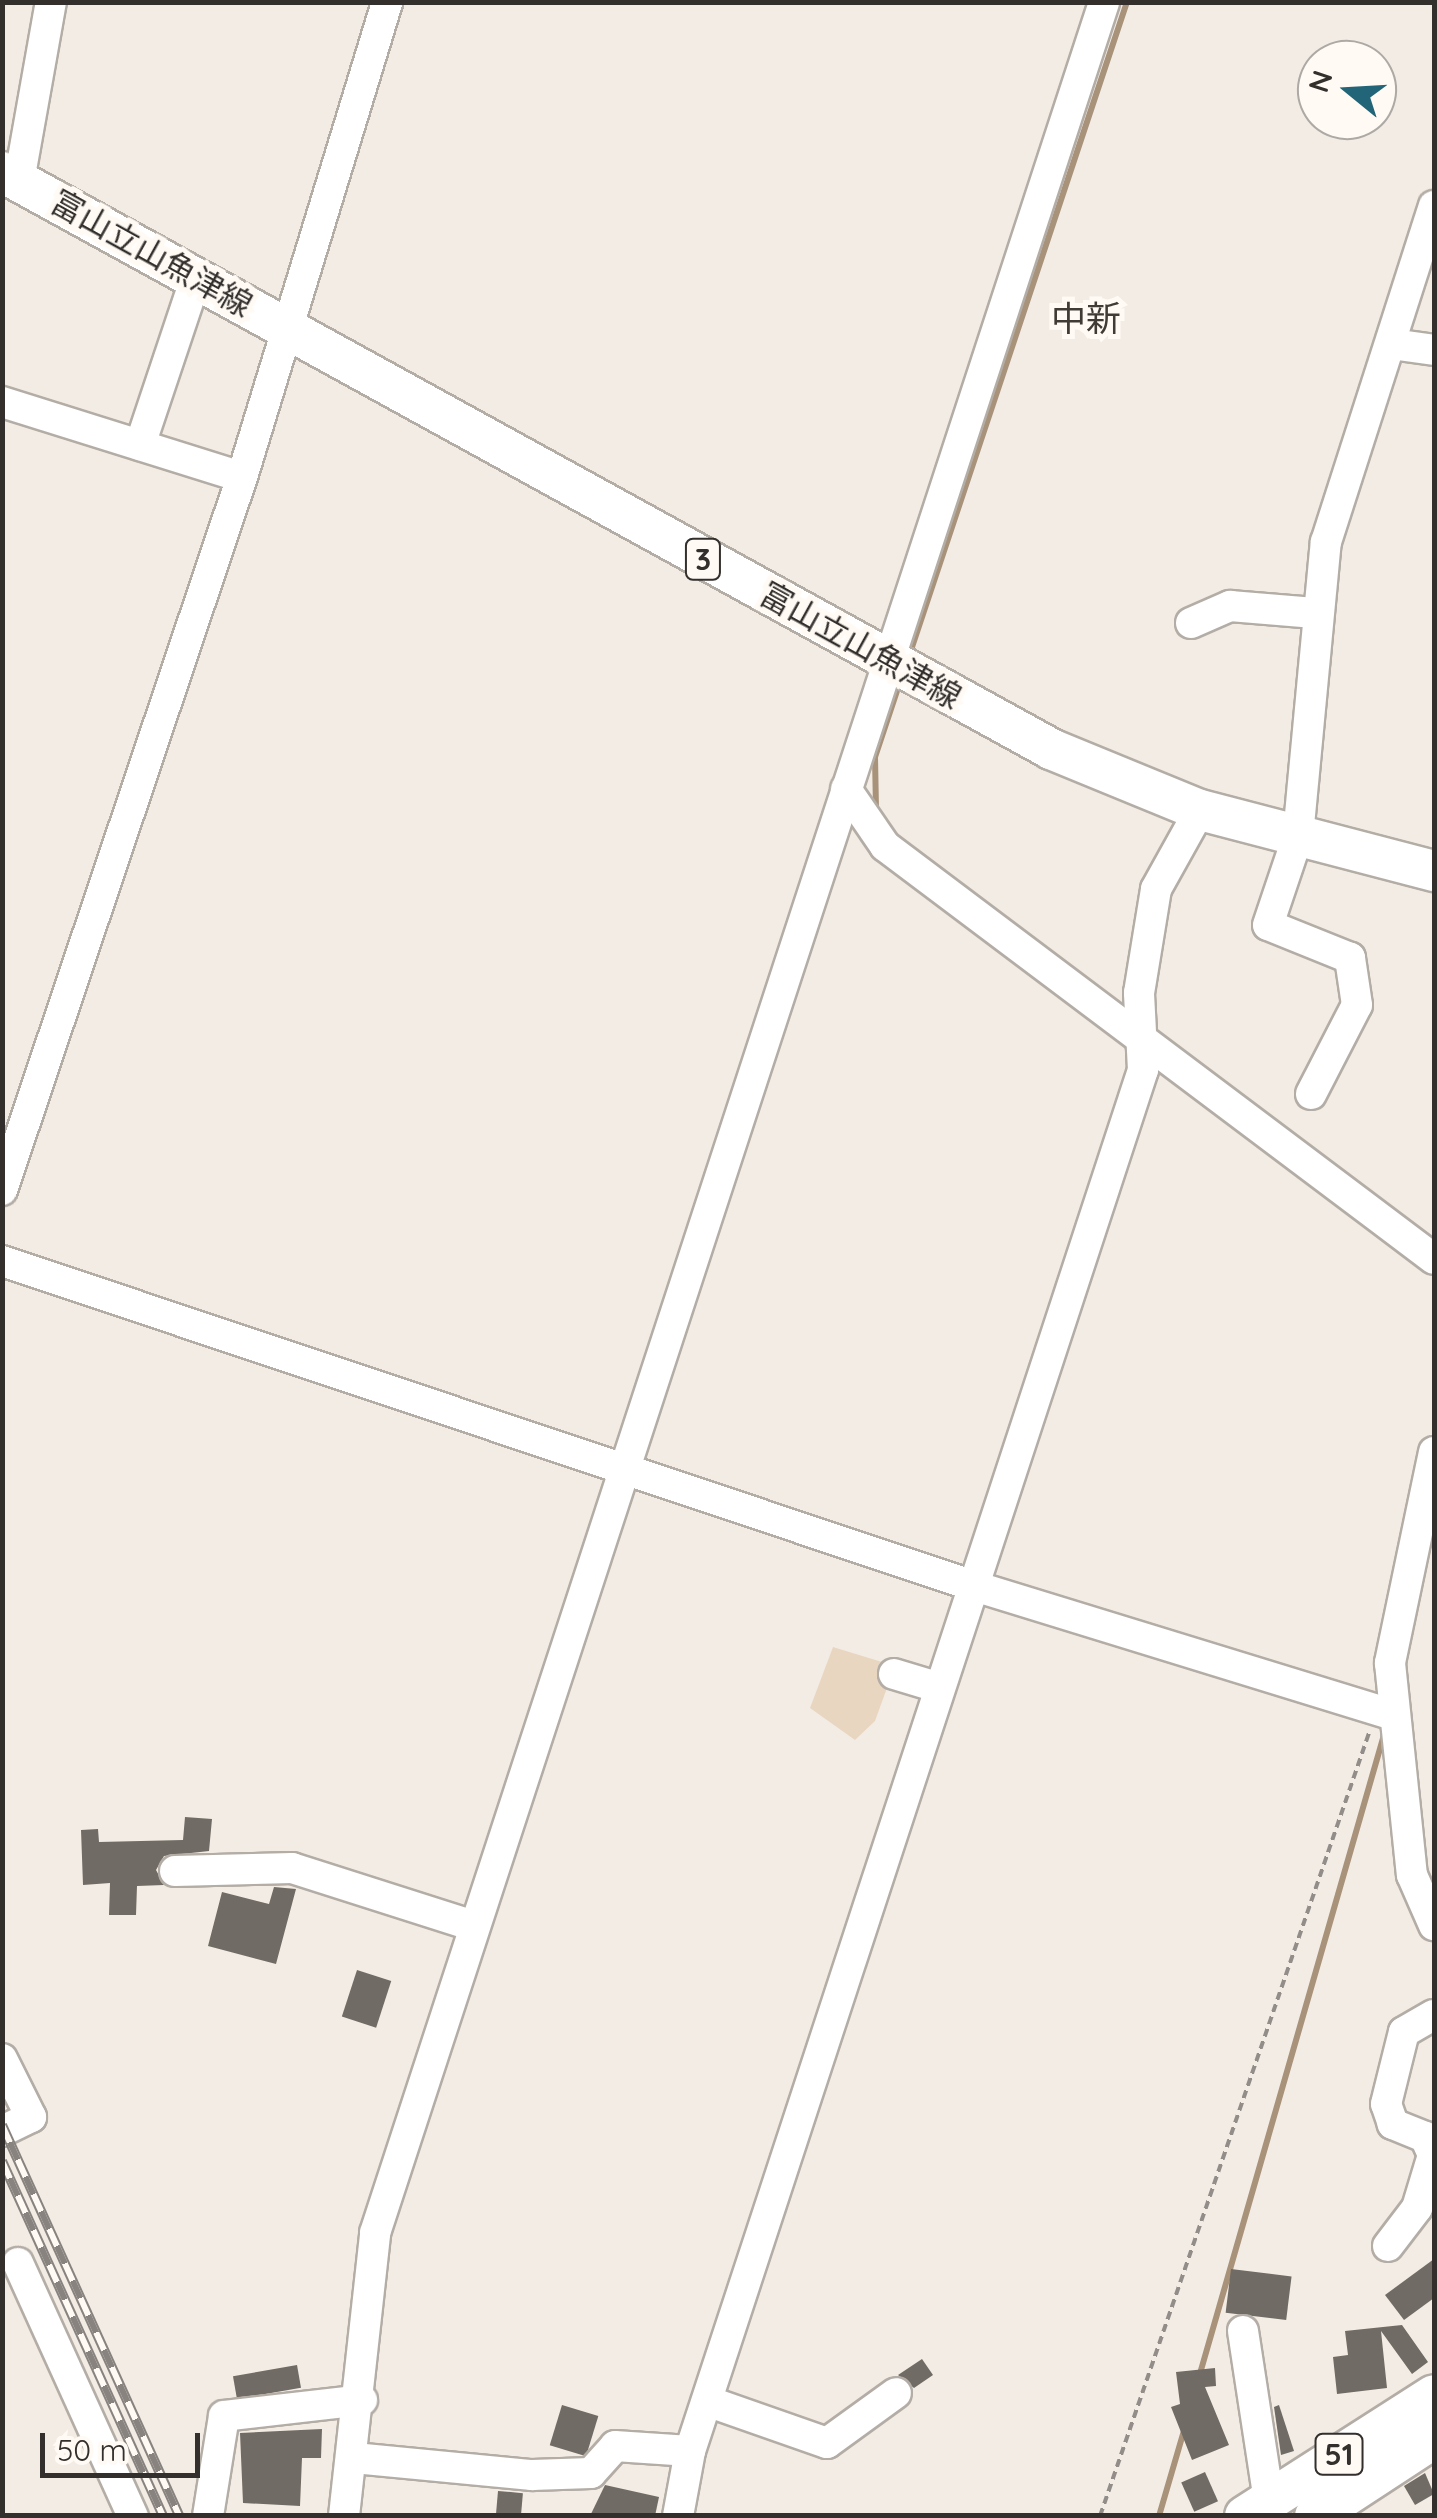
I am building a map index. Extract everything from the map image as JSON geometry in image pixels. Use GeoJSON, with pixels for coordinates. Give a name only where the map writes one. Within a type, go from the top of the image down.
{"type":"FeatureCollection","features":[{"type":"Feature","properties":{"kind":"main road","name":"富山立山魚津線"},"geometry":{"type":"LineString","coordinates":[[11,177],[1051,749],[1200,810],[1434,869]]}},
{"type":"Feature","properties":{"kind":"main road","name":"51"},"geometry":{"type":"LineString","coordinates":[[1257,2508],[1434,2396]]}},
{"type":"Feature","properties":{"kind":"main road","name":"51"},"geometry":{"type":"LineString","coordinates":[[1315,2516],[1434,2438]]}},
{"type":"Feature","properties":{"kind":"street"},"geometry":{"type":"LineString","coordinates":[[11,177],[50,2]]}},
{"type":"Feature","properties":{"kind":"street"},"geometry":{"type":"LineString","coordinates":[[2,1190],[242,477],[387,2]]}},
{"type":"Feature","properties":{"kind":"street"},"geometry":{"type":"LineString","coordinates":[[344,2516],[362,2400],[361,2317],[375,2233],[1104,2]]}},
{"type":"Feature","properties":{"kind":"street"},"geometry":{"type":"LineString","coordinates":[[1311,1094],[1357,1005],[1350,958],[1268,925],[1298,836],[1315,613],[1326,542],[1434,206]]}},
{"type":"Feature","properties":{"kind":"street"},"geometry":{"type":"LineString","coordinates":[[140,445],[196,278]]}},
{"type":"Feature","properties":{"kind":"street"},"geometry":{"type":"LineString","coordinates":[[1392,344],[1434,350]]}},
{"type":"Feature","properties":{"kind":"street"},"geometry":{"type":"LineString","coordinates":[[2,402],[242,477]]}},
{"type":"Feature","properties":{"kind":"street"},"geometry":{"type":"LineString","coordinates":[[1191,623],[1230,606],[1315,613]]}},
{"type":"Feature","properties":{"kind":"street"},"geometry":{"type":"LineString","coordinates":[[846,789],[885,846],[1434,1259]]}},
{"type":"Feature","properties":{"kind":"street"},"geometry":{"type":"LineString","coordinates":[[678,2516],[690,2451],[706,2401],[936,1688],[974,1586],[1143,1070],[1140,993],[1156,889],[1200,810]]}},
{"type":"Feature","properties":{"kind":"street"},"geometry":{"type":"LineString","coordinates":[[2,1261],[625,1464],[974,1586],[1384,1714]]}},
{"type":"Feature","properties":{"kind":"street"},"geometry":{"type":"LineString","coordinates":[[1433,1463],[1396,1602],[1384,1714],[1412,1875],[1434,1925]]}},
{"type":"Feature","properties":{"kind":"street"},"geometry":{"type":"LineString","coordinates":[[894,1674],[936,1688]]}},
{"type":"Feature","properties":{"kind":"street"},"geometry":{"type":"LineString","coordinates":[[175,1870],[292,1868],[474,1926]]}},
{"type":"Feature","properties":{"kind":"street"},"geometry":{"type":"LineString","coordinates":[[1388,2246],[1424,2195],[1433,2156],[1425,2137],[1393,2124],[1386,2104],[1404,2032],[1434,2015]]}},
{"type":"Feature","properties":{"kind":"street"},"geometry":{"type":"LineString","coordinates":[[2,2060],[32,2117],[2,2132]]}},
{"type":"Feature","properties":{"kind":"street"},"geometry":{"type":"LineString","coordinates":[[18,2263],[133,2516]]}},
{"type":"Feature","properties":{"kind":"street"},"geometry":{"type":"LineString","coordinates":[[1243,2331],[1257,2508]]}},
{"type":"Feature","properties":{"kind":"street"},"geometry":{"type":"LineString","coordinates":[[706,2401],[826,2443],[896,2393]]}},
{"type":"Feature","properties":{"kind":"street"},"geometry":{"type":"LineString","coordinates":[[208,2516],[224,2416],[362,2400]]}},
{"type":"Feature","properties":{"kind":"street"},"geometry":{"type":"LineString","coordinates":[[354,2458],[532,2476],[592,2473],[615,2446],[690,2451]]}},
{"type":"Feature","properties":{"kind":"path"},"geometry":{"type":"LineString","coordinates":[[1100,2516],[1384,1714]]}},
{"type":"Feature","properties":{"kind":"shaded area"},"geometry":{"type":"Polygon","coordinates":[[[833,1647],[895,1666],[875,1721],[855,1740],[810,1708],[833,1647]]]}},
{"type":"Feature","properties":{"kind":"building"},"geometry":{"type":"Polygon","coordinates":[[[185,1817],[212,1819],[209,1851],[164,1856],[156,1870],[164,1885],[137,1886],[136,1915],[109,1915],[110,1883],[83,1885],[81,1830],[98,1829],[99,1842],[183,1840],[185,1817]]]}},
{"type":"Feature","properties":{"kind":"building"},"geometry":{"type":"Polygon","coordinates":[[[274,1887],[296,1889],[276,1964],[208,1946],[222,1892],[269,1904],[274,1887]]]}},
{"type":"Feature","properties":{"kind":"building"},"geometry":{"type":"Polygon","coordinates":[[[357,1970],[391,1981],[376,2028],[342,2017],[357,1970]]]}},
{"type":"Feature","properties":{"kind":"building"},"geometry":{"type":"Polygon","coordinates":[[[1434,2259],[1434,2298],[1404,2320],[1385,2295],[1434,2259]]]}},
{"type":"Feature","properties":{"kind":"building"},"geometry":{"type":"Polygon","coordinates":[[[1231,2269],[1292,2276],[1286,2320],[1226,2313],[1231,2269]]]}},
{"type":"Feature","properties":{"kind":"building"},"geometry":{"type":"Polygon","coordinates":[[[1402,2325],[1428,2362],[1412,2374],[1381,2331],[1387,2388],[1337,2394],[1333,2357],[1348,2355],[1345,2331],[1402,2325]]]}},
{"type":"Feature","properties":{"kind":"building"},"geometry":{"type":"Polygon","coordinates":[[[922,2359],[933,2375],[914,2388],[898,2375],[922,2359]]]}},
{"type":"Feature","properties":{"kind":"building"},"geometry":{"type":"Polygon","coordinates":[[[297,2365],[301,2388],[237,2399],[233,2376],[297,2365]]]}},
{"type":"Feature","properties":{"kind":"building"},"geometry":{"type":"Polygon","coordinates":[[[1215,2368],[1216,2386],[1205,2387],[1229,2445],[1192,2460],[1171,2407],[1180,2404],[1176,2372],[1215,2368]]]}},
{"type":"Feature","properties":{"kind":"building"},"geometry":{"type":"Polygon","coordinates":[[[562,2405],[598,2416],[586,2456],[550,2445],[562,2405]]]}},
{"type":"Feature","properties":{"kind":"building"},"geometry":{"type":"Polygon","coordinates":[[[1279,2405],[1294,2451],[1281,2455],[1274,2407],[1279,2405]]]}},
{"type":"Feature","properties":{"kind":"building"},"geometry":{"type":"Polygon","coordinates":[[[322,2429],[321,2458],[302,2458],[300,2506],[243,2503],[240,2433],[322,2429]]]}},
{"type":"Feature","properties":{"kind":"building"},"geometry":{"type":"Polygon","coordinates":[[[1205,2472],[1218,2501],[1194,2512],[1181,2483],[1205,2472]]]}},
{"type":"Feature","properties":{"kind":"building"},"geometry":{"type":"Polygon","coordinates":[[[1425,2473],[1434,2494],[1415,2505],[1404,2486],[1425,2473]]]}},
{"type":"Feature","properties":{"kind":"building"},"geometry":{"type":"Polygon","coordinates":[[[605,2485],[659,2497],[655,2516],[590,2516],[605,2485]]]}},
{"type":"Feature","properties":{"kind":"building"},"geometry":{"type":"Polygon","coordinates":[[[498,2491],[523,2493],[521,2516],[496,2516],[498,2491]]]}},
{"type":"Feature","properties":{"kind":"waterway"},"geometry":{"type":"LineString","coordinates":[[909,656],[1127,2]]}},
{"type":"Feature","properties":{"kind":"waterway"},"geometry":{"type":"LineString","coordinates":[[876,809],[875,757],[900,682]]}},
{"type":"Feature","properties":{"kind":"waterway"},"geometry":{"type":"LineString","coordinates":[[1199,2377],[1384,1735]]}},
{"type":"Feature","properties":{"kind":"waterway"},"geometry":{"type":"LineString","coordinates":[[1159,2516],[1185,2427]]}},
{"type":"Feature","properties":{"kind":"railway"},"geometry":{"type":"LineString","coordinates":[[2,2125],[179,2516]]}},
{"type":"Feature","properties":{"kind":"railway"},"geometry":{"type":"LineString","coordinates":[[2,2161],[163,2516]]}},
{"type":"Feature","properties":{"kind":"district","name":"中新"},"geometry":{"type":"Point","coordinates":[1086,318]}}]}
